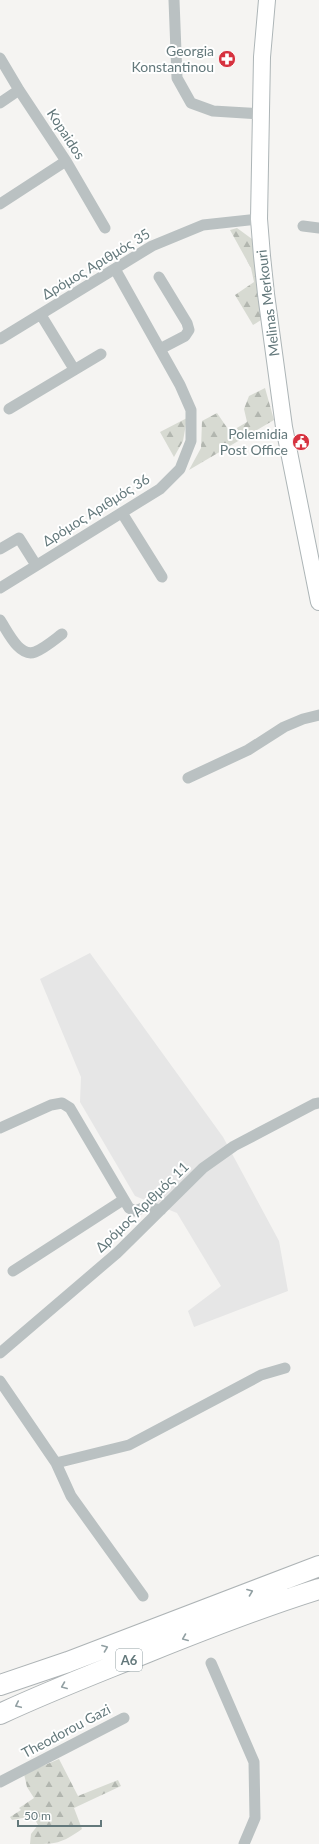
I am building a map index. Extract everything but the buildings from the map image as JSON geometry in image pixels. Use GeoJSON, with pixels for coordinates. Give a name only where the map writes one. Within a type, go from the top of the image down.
{"type":"FeatureCollection","features":[{"type":"Feature","properties":{"kind":"highway","name":"A6"},"geometry":{"type":"LineString","coordinates":[[0,1714],[319,1566]]}},
{"type":"Feature","properties":{"kind":"highway","name":"A6"},"geometry":{"type":"LineString","coordinates":[[0,1694],[68,1662],[217,1614],[273,1603],[319,1589]]}},
{"type":"Feature","properties":{"kind":"highway"},"geometry":{"type":"LineString","coordinates":[[0,1686],[68,1662]]}},
{"type":"Feature","properties":{"kind":"main road","name":"Melinas Merkouri"},"geometry":{"type":"LineString","coordinates":[[266,0],[262,56],[259,219],[266,294],[284,427],[319,602]]}},
{"type":"Feature","properties":{"kind":"street"},"geometry":{"type":"LineString","coordinates":[[174,0],[177,78],[191,103],[213,111],[262,114]]}},
{"type":"Feature","properties":{"kind":"street","name":"Kopaidos"},"geometry":{"type":"LineString","coordinates":[[0,58],[19,90],[66,161],[105,228]]}},
{"type":"Feature","properties":{"kind":"street"},"geometry":{"type":"LineString","coordinates":[[0,102],[19,90]]}},
{"type":"Feature","properties":{"kind":"street"},"geometry":{"type":"LineString","coordinates":[[0,204],[66,161]]}},
{"type":"Feature","properties":{"kind":"street","name":"Δρόμος Αριθμός 35"},"geometry":{"type":"LineString","coordinates":[[0,339],[152,246],[203,225],[259,219]]}},
{"type":"Feature","properties":{"kind":"street"},"geometry":{"type":"LineString","coordinates":[[303,226],[319,228]]}},
{"type":"Feature","properties":{"kind":"street","name":"Δρόμος Αριθμός 36"},"geometry":{"type":"LineString","coordinates":[[0,588],[160,489],[180,469],[192,441],[191,410],[180,385],[116,269]]}},
{"type":"Feature","properties":{"kind":"street"},"geometry":{"type":"LineString","coordinates":[[159,277],[187,323],[189,330],[185,336],[160,349]]}},
{"type":"Feature","properties":{"kind":"street"},"geometry":{"type":"LineString","coordinates":[[41,315],[74,369]]}},
{"type":"Feature","properties":{"kind":"street"},"geometry":{"type":"LineString","coordinates":[[8,409],[101,354]]}},
{"type":"Feature","properties":{"kind":"street"},"geometry":{"type":"LineString","coordinates":[[122,513],[162,577]]}},
{"type":"Feature","properties":{"kind":"street"},"geometry":{"type":"LineString","coordinates":[[0,550],[19,538],[36,565]]}},
{"type":"Feature","properties":{"kind":"street"},"geometry":{"type":"LineString","coordinates":[[0,620],[19,648],[27,653],[35,652],[62,634]]}},
{"type":"Feature","properties":{"kind":"street"},"geometry":{"type":"LineString","coordinates":[[188,778],[248,750],[284,727],[303,719],[319,715]]}},
{"type":"Feature","properties":{"kind":"street"},"geometry":{"type":"LineString","coordinates":[[1,1126],[51,1105],[62,1103],[70,1108],[129,1208],[135,1211],[145,1208],[161,1210]]}},
{"type":"Feature","properties":{"kind":"street","name":"Δρόμος Αριθμός 11"},"geometry":{"type":"LineString","coordinates":[[0,1353],[117,1253],[203,1168],[234,1146],[314,1104],[319,1103]]}},
{"type":"Feature","properties":{"kind":"street"},"geometry":{"type":"LineString","coordinates":[[13,1271],[123,1200]]}},
{"type":"Feature","properties":{"kind":"street"},"geometry":{"type":"LineString","coordinates":[[56,1463],[130,1445],[261,1375],[285,1368]]}},
{"type":"Feature","properties":{"kind":"street"},"geometry":{"type":"LineString","coordinates":[[0,1381],[56,1463],[71,1496],[143,1596]]}},
{"type":"Feature","properties":{"kind":"street"},"geometry":{"type":"LineString","coordinates":[[211,1663],[254,1762],[255,1818],[244,1844]]}},
{"type":"Feature","properties":{"kind":"street","name":"Theodorou Gazi"},"geometry":{"type":"LineString","coordinates":[[0,1782],[124,1718]]}},
{"type":"Feature","properties":{"kind":"shaded area"},"geometry":{"type":"Polygon","coordinates":[[[90,953],[223,1137],[279,1241],[288,1291],[194,1327],[188,1311],[221,1286],[177,1213],[135,1196],[80,1102],[81,1077],[40,979],[90,953]]]}},
{"type":"Feature","properties":{"kind":"green space"},"geometry":{"type":"Polygon","coordinates":[[[237,228],[252,239],[262,302],[261,320],[253,325],[235,295],[254,282],[251,268],[230,230],[237,228]]]}},
{"type":"Feature","properties":{"kind":"green space"},"geometry":{"type":"Polygon","coordinates":[[[265,388],[274,420],[189,470],[201,448],[202,421],[217,413],[230,432],[247,422],[244,409],[249,396],[265,388]]]}},
{"type":"Feature","properties":{"kind":"green space"},"geometry":{"type":"Polygon","coordinates":[[[187,418],[183,441],[174,457],[160,432],[187,418]]]}},
{"type":"Feature","properties":{"kind":"green space"},"geometry":{"type":"Polygon","coordinates":[[[59,1759],[78,1796],[118,1780],[121,1786],[74,1808],[82,1829],[75,1834],[58,1842],[30,1844],[31,1834],[38,1825],[33,1816],[12,1820],[10,1817],[21,1810],[19,1808],[34,1798],[27,1787],[24,1774],[59,1759]]]}},
{"type":"Feature","properties":{"kind":"place","name":"Georgia Konstantinou"},"geometry":{"type":"Point","coordinates":[227,59]}},
{"type":"Feature","properties":{"kind":"place","name":"Polemidia Post Office"},"geometry":{"type":"Point","coordinates":[301,442]}}]}
